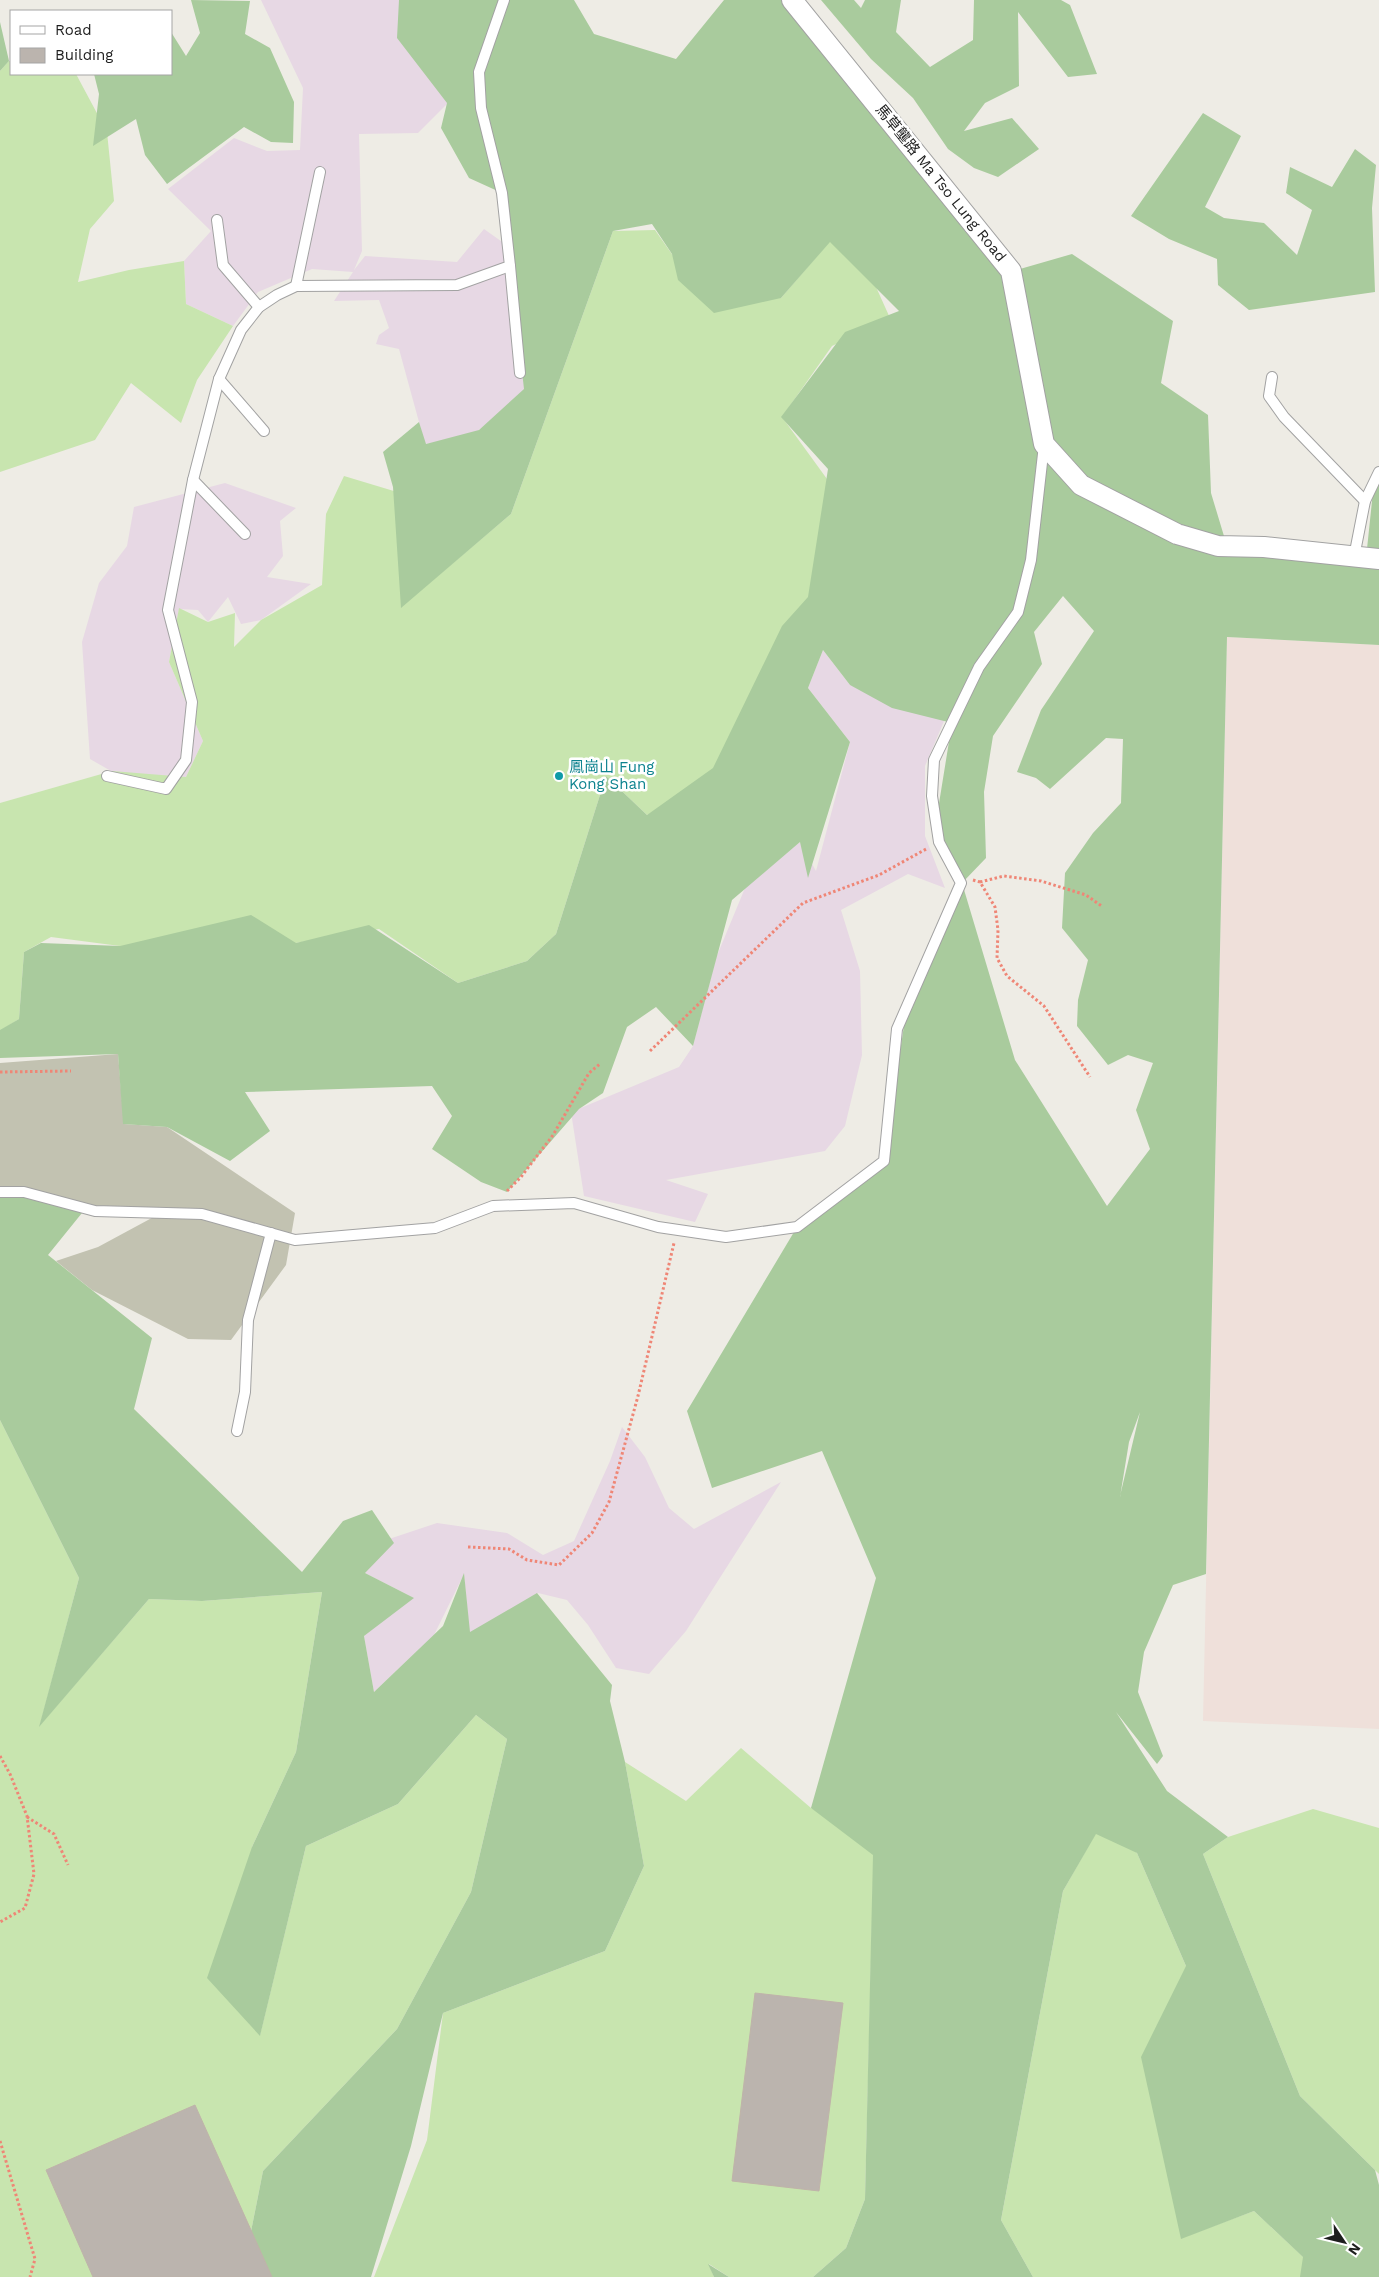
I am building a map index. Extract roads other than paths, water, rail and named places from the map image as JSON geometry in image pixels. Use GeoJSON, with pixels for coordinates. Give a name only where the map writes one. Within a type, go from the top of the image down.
{"type":"FeatureCollection","features":[{"type":"Feature","properties":{"kind":"street","name":"馬草壟路 Ma Tso Lung Road"},"geometry":{"type":"LineString","coordinates":[[792,0],[1011,271],[1044,444]]}},
{"type":"Feature","properties":{"kind":"street"},"geometry":{"type":"LineString","coordinates":[[1044,444],[1081,485],[1177,534],[1218,546],[1264,547],[1379,559]]}},
{"type":"Feature","properties":{"kind":"lane"},"geometry":{"type":"LineString","coordinates":[[504,0],[478,72],[481,108],[502,193],[520,373]]}},
{"type":"Feature","properties":{"kind":"lane"},"geometry":{"type":"LineString","coordinates":[[296,286],[320,172]]}},
{"type":"Feature","properties":{"kind":"lane"},"geometry":{"type":"LineString","coordinates":[[217,220],[223,265],[259,306]]}},
{"type":"Feature","properties":{"kind":"lane"},"geometry":{"type":"LineString","coordinates":[[107,776],[166,789],[186,760],[192,702],[168,610],[193,480],[219,379],[241,330],[259,306],[277,294],[296,286],[457,285],[510,266]]}},
{"type":"Feature","properties":{"kind":"lane"},"geometry":{"type":"LineString","coordinates":[[1272,377],[1270,396],[1284,417],[1365,501]]}},
{"type":"Feature","properties":{"kind":"lane"},"geometry":{"type":"LineString","coordinates":[[219,379],[264,431]]}},
{"type":"Feature","properties":{"kind":"lane"},"geometry":{"type":"LineString","coordinates":[[0,1192],[24,1192],[95,1211],[202,1214],[295,1240],[435,1228],[493,1206],[574,1202],[658,1227],[726,1238],[797,1227],[884,1161],[897,1029],[962,883],[939,842],[932,796],[934,760],[979,667],[1018,612],[1031,560],[1044,444]]}},
{"type":"Feature","properties":{"kind":"lane"},"geometry":{"type":"LineString","coordinates":[[1354,557],[1365,501],[1379,472]]}},
{"type":"Feature","properties":{"kind":"lane"},"geometry":{"type":"LineString","coordinates":[[193,480],[245,534]]}},
{"type":"Feature","properties":{"kind":"lane"},"geometry":{"type":"LineString","coordinates":[[237,1431],[245,1392],[248,1320],[272,1233]]}},
{"type":"Feature","properties":{"kind":"place","name":"鳳崗山 Fung Kong Shan"},"geometry":{"type":"Point","coordinates":[559,776]}}]}
